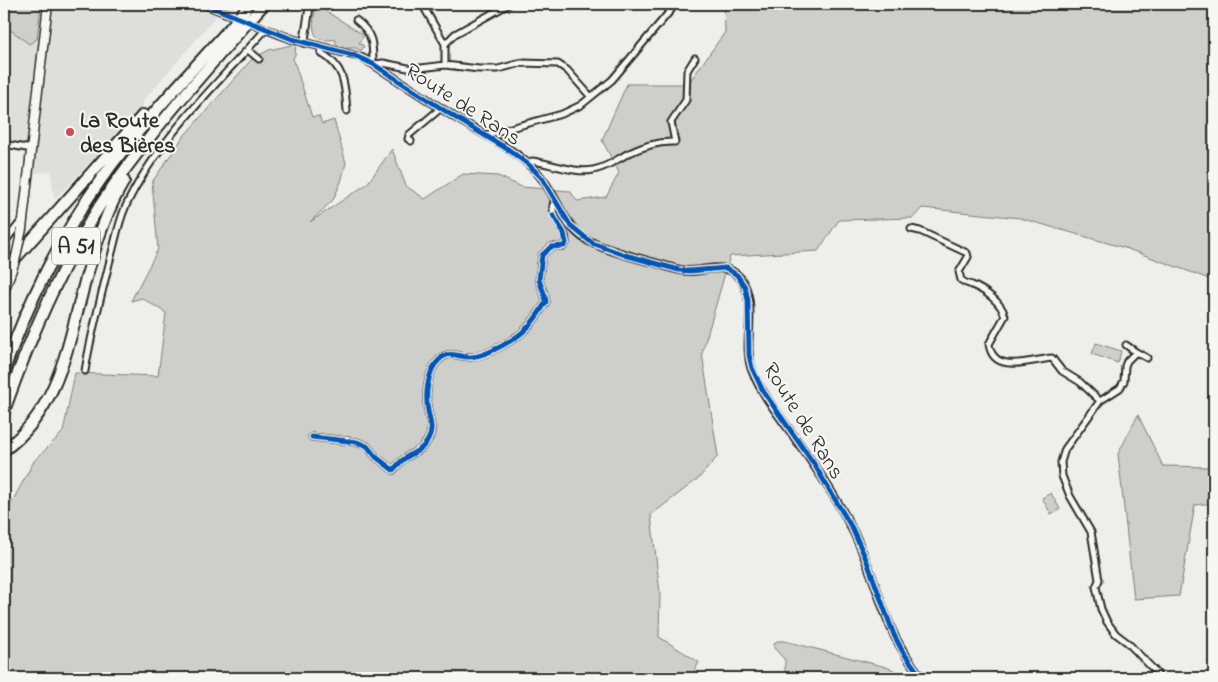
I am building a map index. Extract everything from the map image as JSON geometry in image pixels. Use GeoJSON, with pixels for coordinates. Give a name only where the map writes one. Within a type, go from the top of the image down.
{"type":"FeatureCollection","features":[{"type":"Feature","properties":{"kind":"highway","name":"A 51"},"geometry":{"type":"LineString","coordinates":[[4,411],[38,320],[71,254],[114,185],[250,9],[264,4]]}},
{"type":"Feature","properties":{"kind":"highway","name":"A 51"},"geometry":{"type":"LineString","coordinates":[[4,370],[11,349],[36,293],[62,242],[85,203],[120,153],[149,118],[236,28]]}},
{"type":"Feature","properties":{"kind":"highway"},"geometry":{"type":"LineString","coordinates":[[4,271],[162,95],[236,28]]}},
{"type":"Feature","properties":{"kind":"highway"},"geometry":{"type":"LineString","coordinates":[[4,450],[32,424],[50,397],[69,344],[95,248],[113,202],[129,173],[181,99]]}},
{"type":"Feature","properties":{"kind":"main road"},"geometry":{"type":"LineString","coordinates":[[4,292],[15,261],[24,218],[48,4]]}},
{"type":"Feature","properties":{"kind":"street"},"geometry":{"type":"LineString","coordinates":[[204,4],[228,14]]}},
{"type":"Feature","properties":{"kind":"street"},"geometry":{"type":"LineString","coordinates":[[304,43],[310,4]]}},
{"type":"Feature","properties":{"kind":"street"},"geometry":{"type":"LineString","coordinates":[[422,4],[445,44],[446,64]]}},
{"type":"Feature","properties":{"kind":"street"},"geometry":{"type":"LineString","coordinates":[[445,44],[455,34],[509,4]]}},
{"type":"Feature","properties":{"kind":"street"},"geometry":{"type":"LineString","coordinates":[[485,135],[562,114],[572,110],[591,97],[612,80],[676,4]]}},
{"type":"Feature","properties":{"kind":"street"},"geometry":{"type":"LineString","coordinates":[[356,20],[369,33],[372,44],[373,64],[384,63],[414,69],[446,64],[479,69],[498,69],[521,63],[558,64],[567,70],[591,97]]}},
{"type":"Feature","properties":{"kind":"street","name":"Route de Rans"},"geometry":{"type":"LineString","coordinates":[[255,25],[304,43],[353,55],[373,64],[485,135],[529,165],[542,178],[554,201],[574,230],[592,244],[678,270],[726,268],[742,280],[748,300],[749,355],[752,368],[763,391],[814,464],[852,528],[866,559],[894,635],[903,652],[922,678]]}},
{"type":"Feature","properties":{"kind":"street"},"geometry":{"type":"LineString","coordinates":[[85,371],[98,309],[124,210],[157,154],[266,29]]}},
{"type":"Feature","properties":{"kind":"street"},"geometry":{"type":"LineString","coordinates":[[321,47],[321,53],[333,60],[340,69],[346,95],[347,111]]}},
{"type":"Feature","properties":{"kind":"street"},"geometry":{"type":"LineString","coordinates":[[248,50],[259,58]]}},
{"type":"Feature","properties":{"kind":"street"},"geometry":{"type":"LineString","coordinates":[[529,165],[532,162],[540,162],[592,170],[610,164],[644,147],[662,141],[675,142],[672,122],[686,100],[687,71],[695,58]]}},
{"type":"Feature","properties":{"kind":"street"},"geometry":{"type":"LineString","coordinates":[[411,141],[408,139],[409,135],[441,108]]}},
{"type":"Feature","properties":{"kind":"street"},"geometry":{"type":"LineString","coordinates":[[4,144],[32,150]]}},
{"type":"Feature","properties":{"kind":"street"},"geometry":{"type":"LineString","coordinates":[[312,437],[357,442],[367,446],[376,457],[393,470],[405,458],[422,449],[431,433],[427,396],[431,372],[438,360],[452,354],[468,357],[494,350],[527,328],[546,302],[539,280],[542,255],[551,247],[564,246],[566,243],[564,233],[553,214],[554,201]]}},
{"type":"Feature","properties":{"kind":"street"},"geometry":{"type":"LineString","coordinates":[[4,243],[24,218]]}},
{"type":"Feature","properties":{"kind":"street"},"geometry":{"type":"LineString","coordinates":[[911,230],[920,231],[967,253],[968,257],[959,272],[961,280],[998,302],[1005,316],[988,344],[990,352],[995,358],[1008,363],[1026,363],[1052,358],[1062,371],[1080,382],[1100,401]]}},
{"type":"Feature","properties":{"kind":"street"},"geometry":{"type":"LineString","coordinates":[[1126,345],[1147,358]]}},
{"type":"Feature","properties":{"kind":"street"},"geometry":{"type":"LineString","coordinates":[[1136,352],[1127,361],[1124,381],[1120,388],[1100,401],[1065,449],[1061,462],[1062,476],[1076,509],[1091,532],[1098,580],[1096,587],[1101,609],[1107,622],[1116,634],[1128,643],[1159,678]]}},
{"type":"Feature","properties":{"kind":"shaded area"},"geometry":{"type":"Polygon","coordinates":[[[4,4],[240,4],[218,14],[143,101],[143,105],[108,146],[54,199],[51,171],[33,174],[36,146],[4,138],[4,4]]]}},
{"type":"Feature","properties":{"kind":"shaded area"},"geometry":{"type":"Polygon","coordinates":[[[4,4],[41,4],[37,39],[29,44],[4,25],[4,4]]]}},
{"type":"Feature","properties":{"kind":"shaded area"},"geometry":{"type":"Polygon","coordinates":[[[724,4],[1214,4],[1214,285],[1212,280],[1125,248],[1020,218],[922,208],[913,218],[839,220],[818,251],[730,256],[702,353],[718,456],[699,478],[651,515],[660,593],[659,637],[699,662],[691,678],[4,678],[4,517],[34,461],[63,432],[75,373],[158,376],[166,313],[142,298],[131,301],[158,249],[152,182],[183,137],[252,59],[269,50],[296,44],[293,58],[312,117],[319,116],[322,124],[334,120],[346,163],[341,182],[333,200],[310,222],[367,184],[392,149],[406,186],[425,199],[463,174],[498,176],[522,187],[570,191],[577,201],[606,197],[619,173],[602,140],[627,84],[688,84],[725,32],[724,4]]]}},
{"type":"Feature","properties":{"kind":"shaded area"},"geometry":{"type":"Polygon","coordinates":[[[316,5],[364,35],[359,43],[364,46],[361,51],[356,48],[347,48],[346,51],[336,48],[336,40],[322,40],[317,36],[314,28],[316,5]]]}},
{"type":"Feature","properties":{"kind":"shaded area"},"geometry":{"type":"Polygon","coordinates":[[[1096,343],[1121,351],[1118,363],[1092,354],[1096,343]]]}},
{"type":"Feature","properties":{"kind":"shaded area"},"geometry":{"type":"Polygon","coordinates":[[[1138,415],[1163,466],[1214,467],[1214,503],[1195,505],[1179,596],[1134,599],[1118,454],[1138,415]]]}},
{"type":"Feature","properties":{"kind":"shaded area"},"geometry":{"type":"Polygon","coordinates":[[[1051,493],[1060,509],[1051,514],[1042,498],[1051,493]]]}},
{"type":"Feature","properties":{"kind":"shaded area"},"geometry":{"type":"Polygon","coordinates":[[[777,641],[785,641],[886,667],[912,678],[792,678],[785,671],[785,660],[774,648],[774,644],[777,641]]]}},
{"type":"Feature","properties":{"kind":"cycle path"},"geometry":{"type":"LineString","coordinates":[[204,4],[292,39],[353,55],[373,64],[509,150],[529,165],[542,178],[570,225],[592,243],[625,255],[679,270],[726,268],[737,275],[745,287],[748,300],[749,355],[752,368],[763,391],[814,464],[852,528],[866,559],[894,635],[903,652],[922,678]]}},
{"type":"Feature","properties":{"kind":"cycle path"},"geometry":{"type":"LineString","coordinates":[[312,437],[357,442],[367,446],[376,457],[393,470],[404,459],[423,447],[431,432],[427,405],[429,377],[439,360],[451,354],[467,357],[478,356],[501,346],[517,337],[528,327],[546,302],[539,280],[542,255],[551,247],[564,246],[566,243],[564,233],[553,215]]}},
{"type":"Feature","properties":{"kind":"place","name":"La Route des Bières"},"geometry":{"type":"Point","coordinates":[70,132]}}]}
